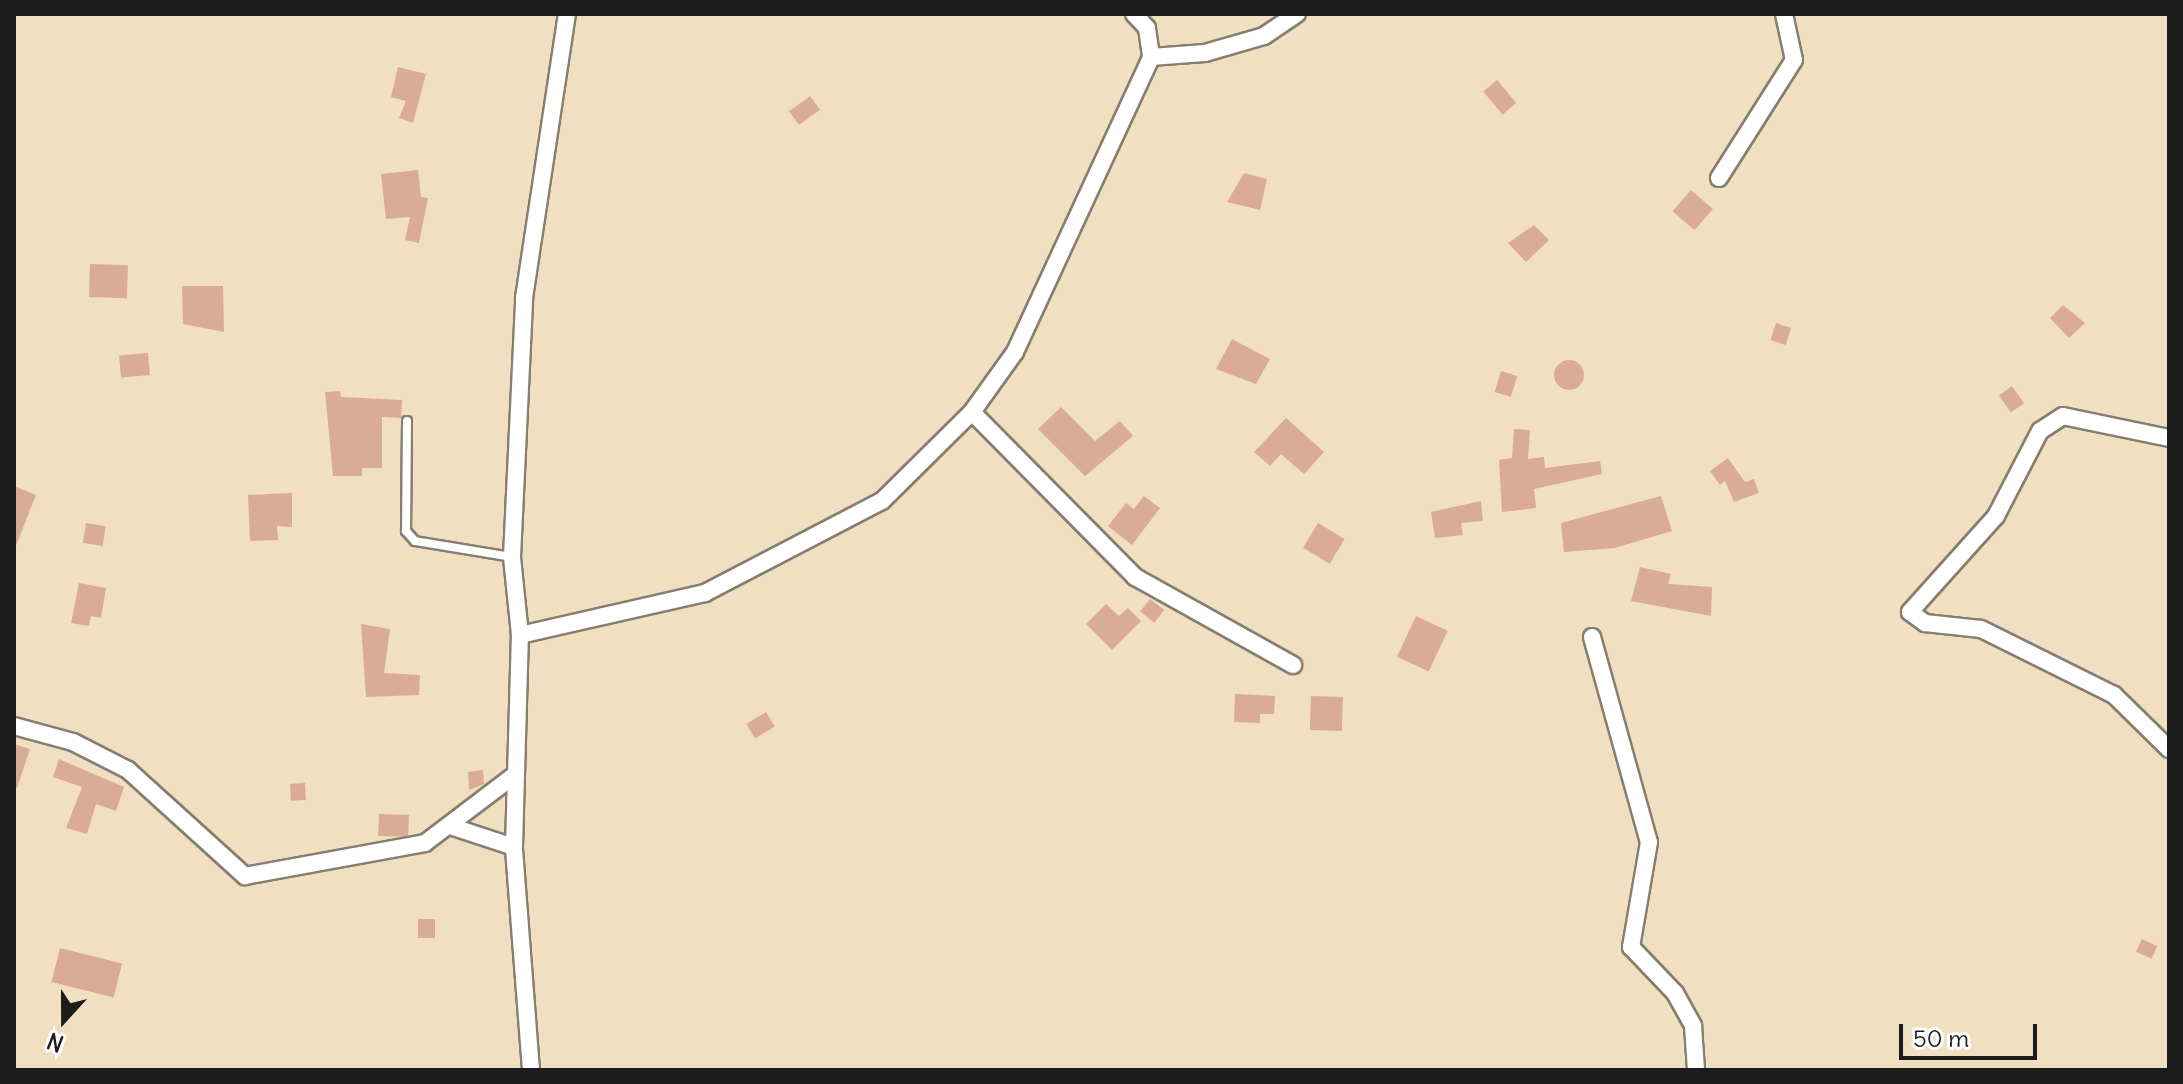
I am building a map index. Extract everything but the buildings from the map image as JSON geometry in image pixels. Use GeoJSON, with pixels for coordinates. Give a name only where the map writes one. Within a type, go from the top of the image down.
{"type":"FeatureCollection","features":[{"type":"Feature","properties":{"kind":"street"},"geometry":{"type":"LineString","coordinates":[[531,1070],[514,847],[512,777],[520,635],[512,557],[524,298],[567,14]]}},
{"type":"Feature","properties":{"kind":"street"},"geometry":{"type":"LineString","coordinates":[[520,635],[705,593],[882,501],[972,412],[1048,289],[1151,57],[1147,28],[1134,14]]}},
{"type":"Feature","properties":{"kind":"street"},"geometry":{"type":"LineString","coordinates":[[1151,57],[1249,40],[1297,14]]}},
{"type":"Feature","properties":{"kind":"street"},"geometry":{"type":"LineString","coordinates":[[1719,178],[1794,60],[1784,14]]}},
{"type":"Feature","properties":{"kind":"street"},"geometry":{"type":"LineString","coordinates":[[972,412],[1135,577],[1293,665]]}},
{"type":"Feature","properties":{"kind":"street"},"geometry":{"type":"LineString","coordinates":[[2169,438],[2063,416],[2040,431],[1996,516],[1910,612],[1925,623],[1981,629],[2114,695],[2169,749]]}},
{"type":"Feature","properties":{"kind":"street"},"geometry":{"type":"LineString","coordinates":[[1592,637],[1649,842],[1631,947],[1675,993],[1693,1026],[1696,1070]]}},
{"type":"Feature","properties":{"kind":"street"},"geometry":{"type":"LineString","coordinates":[[14,726],[73,742],[128,770],[238,874],[394,854],[453,827],[512,777]]}},
{"type":"Feature","properties":{"kind":"street"},"geometry":{"type":"LineString","coordinates":[[453,827],[514,847]]}},
{"type":"Feature","properties":{"kind":"lane"},"geometry":{"type":"LineString","coordinates":[[407,421],[406,531],[415,541],[512,557]]}}]}
